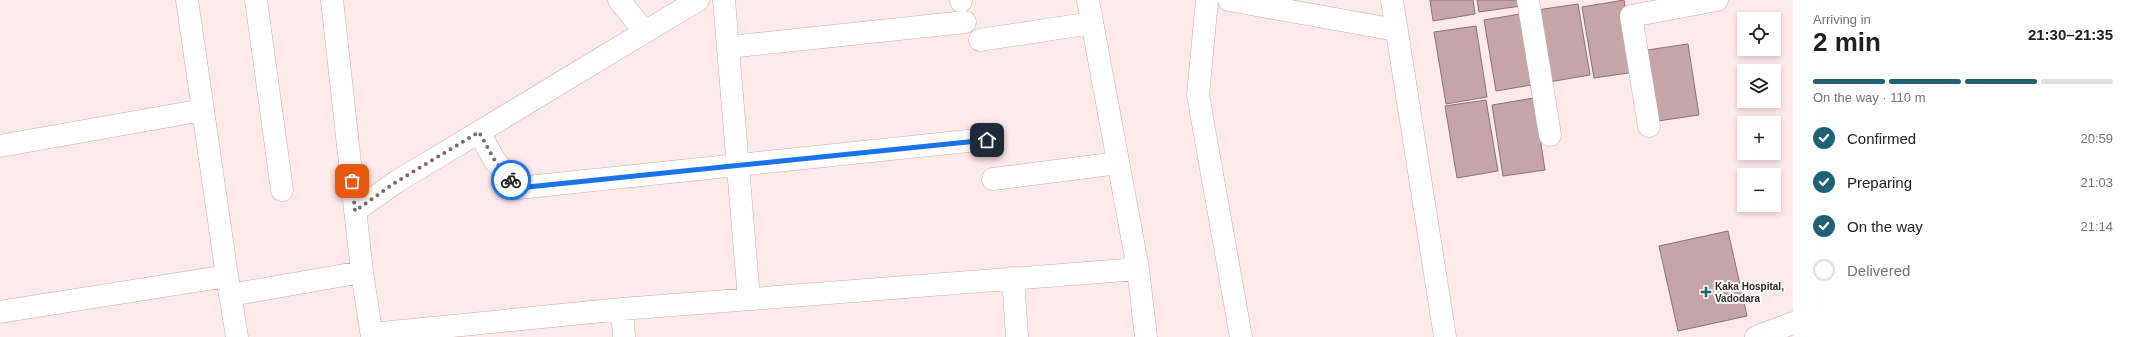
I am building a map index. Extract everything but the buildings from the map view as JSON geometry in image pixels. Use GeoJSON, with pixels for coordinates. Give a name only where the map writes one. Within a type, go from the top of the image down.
{"type":"FeatureCollection","features":[{"type":"Feature","properties":{"kind":"street"},"geometry":{"type":"LineString","coordinates":[[188,0],[237,337]]}},
{"type":"Feature","properties":{"kind":"street"},"geometry":{"type":"LineString","coordinates":[[256,0],[282,190]]}},
{"type":"Feature","properties":{"kind":"street"},"geometry":{"type":"LineString","coordinates":[[332,0],[362,272],[372,335],[622,309],[1138,269]]}},
{"type":"Feature","properties":{"kind":"street"},"geometry":{"type":"LineString","coordinates":[[619,0],[645,32]]}},
{"type":"Feature","properties":{"kind":"street"},"geometry":{"type":"LineString","coordinates":[[355,211],[396,182],[698,0]]}},
{"type":"Feature","properties":{"kind":"street"},"geometry":{"type":"LineString","coordinates":[[724,0],[729,47],[737,166],[750,299]]}},
{"type":"Feature","properties":{"kind":"street"},"geometry":{"type":"LineString","coordinates":[[1088,0],[1138,269],[1146,337]]}},
{"type":"Feature","properties":{"kind":"street"},"geometry":{"type":"LineString","coordinates":[[1207,0],[1198,95],[1241,337]]}},
{"type":"Feature","properties":{"kind":"street"},"geometry":{"type":"LineString","coordinates":[[1229,0],[1396,30]]}},
{"type":"Feature","properties":{"kind":"street"},"geometry":{"type":"LineString","coordinates":[[1392,0],[1445,337]]}},
{"type":"Feature","properties":{"kind":"street"},"geometry":{"type":"LineString","coordinates":[[1528,0],[1550,135]]}},
{"type":"Feature","properties":{"kind":"street"},"geometry":{"type":"LineString","coordinates":[[1649,126],[1629,8],[1717,0]]}},
{"type":"Feature","properties":{"kind":"street"},"geometry":{"type":"LineString","coordinates":[[729,47],[965,22]]}},
{"type":"Feature","properties":{"kind":"street"},"geometry":{"type":"LineString","coordinates":[[980,40],[1092,23]]}},
{"type":"Feature","properties":{"kind":"street"},"geometry":{"type":"LineString","coordinates":[[0,146],[203,110]]}},
{"type":"Feature","properties":{"kind":"street"},"geometry":{"type":"LineString","coordinates":[[479,132],[495,161],[518,188],[987,140]]}},
{"type":"Feature","properties":{"kind":"street"},"geometry":{"type":"LineString","coordinates":[[993,179],[1118,163]]}},
{"type":"Feature","properties":{"kind":"street"},"geometry":{"type":"LineString","coordinates":[[0,312],[362,272]]}},
{"type":"Feature","properties":{"kind":"street"},"geometry":{"type":"LineString","coordinates":[[1013,278],[1017,337]]}},
{"type":"Feature","properties":{"kind":"street"},"geometry":{"type":"LineString","coordinates":[[622,309],[624,337]]}},
{"type":"Feature","properties":{"kind":"street"},"geometry":{"type":"LineString","coordinates":[[1756,337],[1791,328]]}},
{"type":"Feature","properties":{"kind":"way so far"},"geometry":{"type":"LineString","coordinates":[[352,181],[355,211],[396,182],[479,132],[495,161],[511,180]]}},
{"type":"Feature","properties":{"kind":"place","name":"Kaka Hospital, Vadodara"},"geometry":{"type":"Point","coordinates":[1706,292]}},
{"type":"Feature","properties":{"kind":"route"},"geometry":{"type":"LineString","coordinates":[[511,180],[518,188],[987,140]]}}]}
